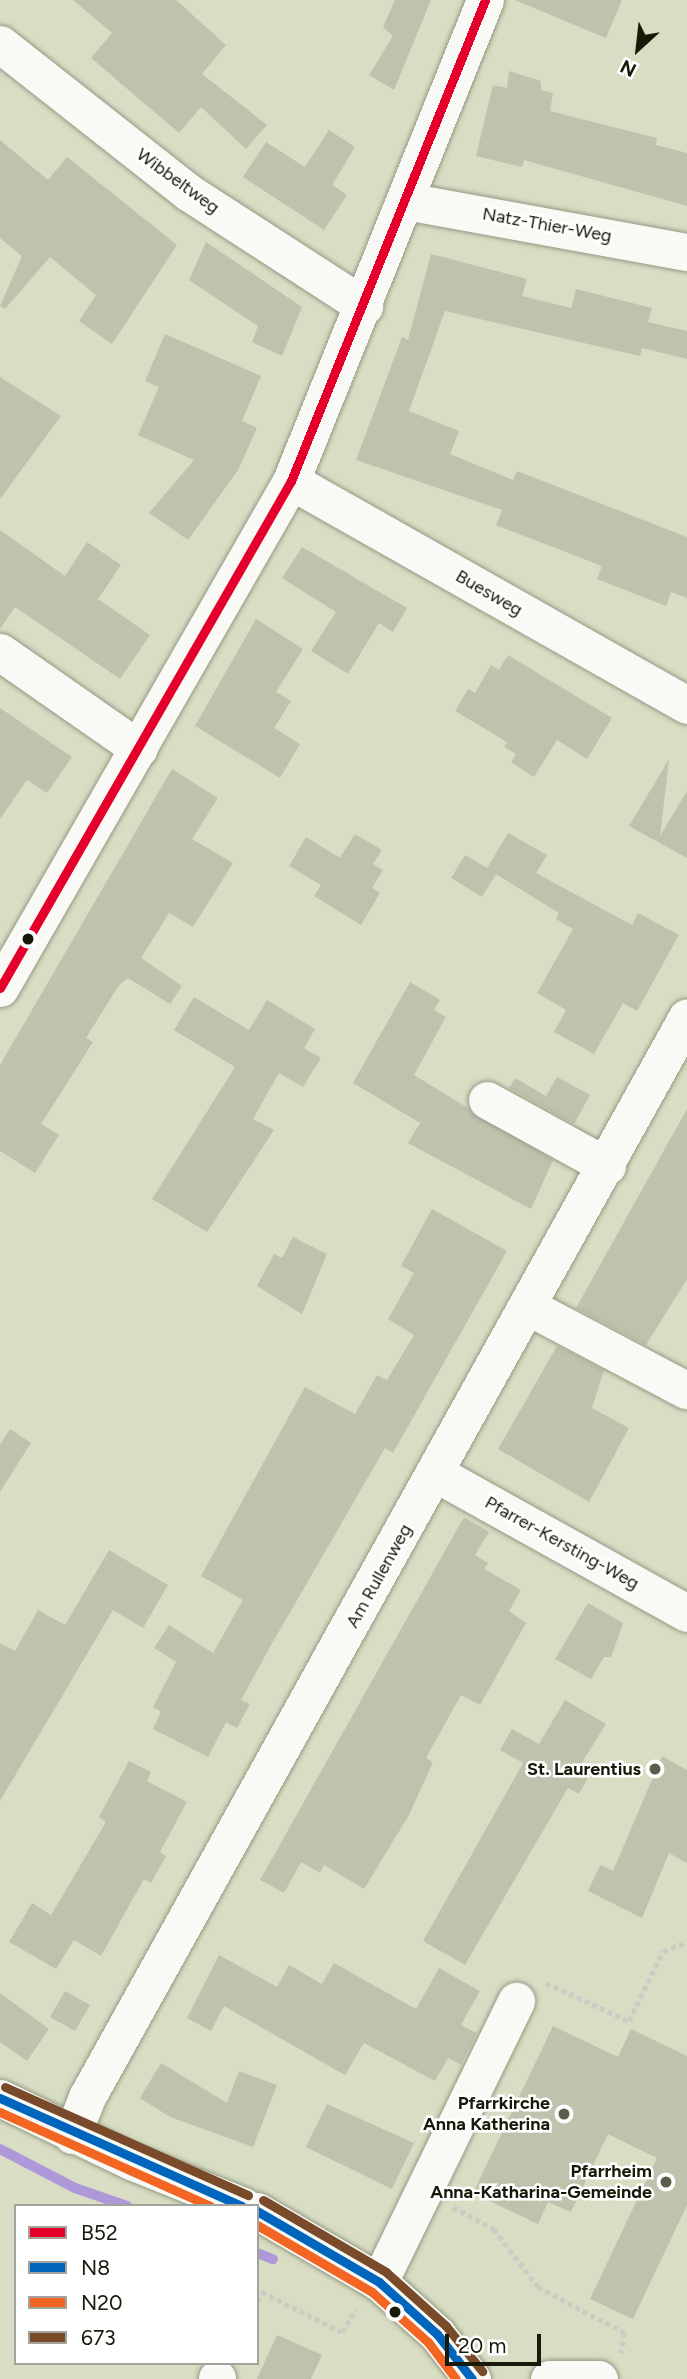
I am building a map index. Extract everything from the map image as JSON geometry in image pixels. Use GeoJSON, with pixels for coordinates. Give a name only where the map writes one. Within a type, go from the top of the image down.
{"type":"FeatureCollection","features":[{"type":"Feature","properties":{"kind":"street"},"geometry":{"type":"LineString","coordinates":[[0,988],[291,481],[364,306],[485,0]]}},
{"type":"Feature","properties":{"kind":"street","name":"Wibbeltweg"},"geometry":{"type":"LineString","coordinates":[[0,44],[188,192],[364,306]]}},
{"type":"Feature","properties":{"kind":"street","name":"Natz-Thier-Weg"},"geometry":{"type":"LineString","coordinates":[[406,201],[687,252]]}},
{"type":"Feature","properties":{"kind":"street","name":"Buesweg"},"geometry":{"type":"LineString","coordinates":[[291,481],[687,705]]}},
{"type":"Feature","properties":{"kind":"street"},"geometry":{"type":"LineString","coordinates":[[0,653],[139,749]]}},
{"type":"Feature","properties":{"kind":"street","name":"Am Rullenweg"},"geometry":{"type":"LineString","coordinates":[[72,2135],[94,2085],[437,1474],[687,1017]]}},
{"type":"Feature","properties":{"kind":"street"},"geometry":{"type":"LineString","coordinates":[[487,1100],[607,1166]]}},
{"type":"Feature","properties":{"kind":"street"},"geometry":{"type":"LineString","coordinates":[[529,1307],[686,1390]]}},
{"type":"Feature","properties":{"kind":"street","name":"Pfarrer-Kersting-Weg"},"geometry":{"type":"LineString","coordinates":[[437,1474],[687,1613]]}},
{"type":"Feature","properties":{"kind":"street"},"geometry":{"type":"LineString","coordinates":[[379,2282],[427,2193],[516,2001]]}},
{"type":"Feature","properties":{"kind":"street"},"geometry":{"type":"LineString","coordinates":[[0,2098],[72,2135],[238,2204]]}},
{"type":"Feature","properties":{"kind":"street"},"geometry":{"type":"LineString","coordinates":[[259,2212],[379,2282],[437,2334],[472,2379]]}},
{"type":"Feature","properties":{"kind":"street"},"geometry":{"type":"LineString","coordinates":[[549,2379],[599,2379]]}},
{"type":"Feature","properties":{"kind":"path"},"geometry":{"type":"LineString","coordinates":[[516,2001],[534,1977],[629,2021],[663,1951],[687,1942]]}},
{"type":"Feature","properties":{"kind":"path"},"geometry":{"type":"LineString","coordinates":[[427,2193],[494,2230],[538,2287],[618,2329]]}},
{"type":"Feature","properties":{"kind":"path"},"geometry":{"type":"LineString","coordinates":[[259,2297],[262,2292],[342,2332],[379,2282]]}},
{"type":"Feature","properties":{"kind":"building"},"geometry":{"type":"Polygon","coordinates":[[[73,0],[176,0],[226,45],[202,74],[267,125],[246,149],[201,107],[179,133],[91,58],[112,33],[73,0]]]}},
{"type":"Feature","properties":{"kind":"building"},"geometry":{"type":"Polygon","coordinates":[[[395,0],[431,0],[394,90],[369,75],[393,36],[383,27],[395,0]]]}},
{"type":"Feature","properties":{"kind":"building"},"geometry":{"type":"Polygon","coordinates":[[[515,0],[622,0],[606,38],[515,0]]]}},
{"type":"Feature","properties":{"kind":"building"},"geometry":{"type":"Polygon","coordinates":[[[509,71],[541,81],[541,90],[553,93],[550,111],[657,138],[656,145],[687,153],[687,206],[524,160],[522,167],[476,156],[493,85],[507,88],[509,71]]]}},
{"type":"Feature","properties":{"kind":"building"},"geometry":{"type":"Polygon","coordinates":[[[329,130],[355,147],[332,185],[347,195],[324,230],[243,177],[266,142],[305,167],[329,130]]]}},
{"type":"Feature","properties":{"kind":"building"},"geometry":{"type":"Polygon","coordinates":[[[0,140],[48,180],[67,157],[177,245],[112,344],[79,321],[96,295],[50,257],[5,309],[0,306],[22,256],[0,238],[0,140]]]}},
{"type":"Feature","properties":{"kind":"building"},"geometry":{"type":"Polygon","coordinates":[[[206,242],[302,307],[282,356],[252,342],[258,326],[189,280],[206,242]]]}},
{"type":"Feature","properties":{"kind":"building"},"geometry":{"type":"Polygon","coordinates":[[[431,254],[527,279],[522,296],[571,308],[576,289],[652,308],[648,322],[687,331],[687,359],[642,348],[640,356],[445,311],[409,411],[459,431],[450,454],[513,480],[517,471],[687,537],[687,598],[671,592],[666,606],[597,579],[602,566],[496,525],[502,510],[356,460],[402,337],[408,340],[431,254]]]}},
{"type":"Feature","properties":{"kind":"building"},"geometry":{"type":"Polygon","coordinates":[[[165,334],[261,376],[242,421],[257,428],[238,470],[188,540],[149,513],[194,460],[138,435],[159,387],[145,381],[165,334]]]}},
{"type":"Feature","properties":{"kind":"building"},"geometry":{"type":"Polygon","coordinates":[[[0,377],[61,416],[0,499],[0,377]]]}},
{"type":"Feature","properties":{"kind":"building"},"geometry":{"type":"Polygon","coordinates":[[[0,530],[65,576],[87,542],[121,565],[98,599],[150,635],[120,679],[15,607],[0,629],[0,530]]]}},
{"type":"Feature","properties":{"kind":"building"},"geometry":{"type":"Polygon","coordinates":[[[302,547],[407,608],[393,632],[379,623],[348,674],[311,651],[336,612],[282,578],[302,547]]]}},
{"type":"Feature","properties":{"kind":"building"},"geometry":{"type":"Polygon","coordinates":[[[256,619],[303,649],[276,692],[291,701],[274,728],[300,744],[280,778],[195,726],[256,619]]]}},
{"type":"Feature","properties":{"kind":"building"},"geometry":{"type":"Polygon","coordinates":[[[508,655],[612,718],[587,759],[557,740],[534,777],[511,762],[516,754],[504,747],[507,742],[455,711],[468,689],[475,693],[491,665],[499,670],[508,655]]]}},
{"type":"Feature","properties":{"kind":"building"},"geometry":{"type":"Polygon","coordinates":[[[0,708],[72,757],[47,793],[27,780],[0,819],[0,708]]]}},
{"type":"Feature","properties":{"kind":"building"},"geometry":{"type":"Polygon","coordinates":[[[669,759],[660,836],[687,791],[687,858],[629,826],[669,759]]]}},
{"type":"Feature","properties":{"kind":"building"},"geometry":{"type":"Polygon","coordinates":[[[172,769],[218,798],[192,839],[233,863],[193,927],[169,913],[141,958],[182,986],[170,1004],[128,978],[119,985],[86,1038],[93,1042],[41,1124],[59,1135],[35,1173],[0,1151],[0,1065],[172,769]]]}},
{"type":"Feature","properties":{"kind":"building"},"geometry":{"type":"Polygon","coordinates":[[[508,833],[547,855],[536,873],[632,925],[638,913],[679,935],[637,1011],[623,1003],[594,1054],[554,1032],[566,1010],[537,993],[573,929],[556,919],[559,913],[496,874],[482,897],[451,878],[465,855],[487,868],[508,833]]]}},
{"type":"Feature","properties":{"kind":"building"},"geometry":{"type":"Polygon","coordinates":[[[355,834],[382,850],[373,864],[383,870],[372,888],[380,893],[361,925],[314,896],[321,885],[289,866],[306,837],[340,858],[355,834]]]}},
{"type":"Feature","properties":{"kind":"building"},"geometry":{"type":"Polygon","coordinates":[[[410,982],[440,1000],[434,1010],[446,1017],[414,1075],[553,1160],[531,1209],[408,1143],[420,1123],[353,1083],[410,982]]]}},
{"type":"Feature","properties":{"kind":"building"},"geometry":{"type":"Polygon","coordinates":[[[194,997],[249,1030],[267,1000],[315,1029],[304,1048],[321,1058],[303,1087],[279,1073],[253,1119],[274,1130],[207,1232],[152,1199],[235,1067],[174,1030],[194,997]]]}},
{"type":"Feature","properties":{"kind":"building"},"geometry":{"type":"Polygon","coordinates":[[[557,1077],[590,1095],[574,1124],[509,1088],[515,1078],[546,1096],[557,1077]]]}},
{"type":"Feature","properties":{"kind":"building"},"geometry":{"type":"Polygon","coordinates":[[[687,1109],[687,1279],[646,1345],[576,1308],[687,1109]]]}},
{"type":"Feature","properties":{"kind":"building"},"geometry":{"type":"Polygon","coordinates":[[[432,1209],[507,1251],[393,1453],[385,1448],[270,1647],[241,1700],[250,1704],[237,1728],[226,1722],[208,1757],[153,1729],[161,1712],[153,1707],[176,1662],[154,1648],[169,1625],[213,1653],[243,1600],[201,1576],[305,1387],[355,1414],[377,1375],[387,1380],[414,1335],[388,1319],[414,1273],[401,1266],[432,1209]]]}},
{"type":"Feature","properties":{"kind":"building"},"geometry":{"type":"Polygon","coordinates":[[[293,1237],[327,1254],[302,1314],[257,1286],[274,1254],[282,1258],[293,1237]]]}},
{"type":"Feature","properties":{"kind":"building"},"geometry":{"type":"Polygon","coordinates":[[[557,1346],[604,1370],[592,1408],[629,1428],[589,1502],[498,1449],[557,1346]]]}},
{"type":"Feature","properties":{"kind":"building"},"geometry":{"type":"Polygon","coordinates":[[[10,1429],[31,1443],[0,1492],[0,1445],[10,1429]]]}},
{"type":"Feature","properties":{"kind":"building"},"geometry":{"type":"Polygon","coordinates":[[[464,1517],[489,1532],[475,1555],[488,1563],[484,1569],[521,1590],[509,1611],[526,1623],[480,1705],[461,1695],[426,1758],[433,1762],[409,1815],[364,1889],[324,1865],[320,1873],[301,1862],[284,1893],[260,1880],[464,1517]]]}},
{"type":"Feature","properties":{"kind":"building"},"geometry":{"type":"Polygon","coordinates":[[[109,1550],[168,1585],[143,1628],[113,1610],[0,1801],[0,1643],[15,1651],[38,1610],[65,1625],[109,1550]]]}},
{"type":"Feature","properties":{"kind":"building"},"geometry":{"type":"Polygon","coordinates":[[[588,1603],[623,1623],[611,1657],[604,1657],[591,1679],[555,1659],[588,1603]]]}},
{"type":"Feature","properties":{"kind":"building"},"geometry":{"type":"Polygon","coordinates":[[[565,1700],[606,1724],[579,1767],[590,1774],[579,1794],[568,1788],[465,1965],[423,1941],[523,1763],[500,1750],[512,1729],[539,1744],[565,1700]]]}},
{"type":"Feature","properties":{"kind":"building"},"geometry":{"type":"Polygon","coordinates":[[[662,1756],[687,1770],[687,1863],[669,1853],[642,1918],[588,1891],[600,1865],[613,1871],[662,1756]]]}},
{"type":"Feature","properties":{"kind":"building"},"geometry":{"type":"Polygon","coordinates":[[[129,1761],[151,1772],[147,1781],[187,1802],[160,1852],[166,1856],[151,1883],[144,1879],[101,1956],[74,1940],[56,1969],[9,1942],[32,1903],[51,1915],[106,1822],[99,1817],[129,1761]]]}},
{"type":"Feature","properties":{"kind":"building"},"geometry":{"type":"Polygon","coordinates":[[[219,1955],[277,1987],[289,1965],[322,1984],[334,1963],[416,2009],[439,1968],[480,1991],[461,2025],[477,2033],[461,2065],[448,2058],[435,2081],[364,2043],[345,2075],[224,2006],[211,2031],[187,2018],[219,1955]]]}},
{"type":"Feature","properties":{"kind":"building"},"geometry":{"type":"Polygon","coordinates":[[[65,1991],[90,2005],[75,2031],[50,2017],[65,1991]]]}},
{"type":"Feature","properties":{"kind":"building"},"geometry":{"type":"Polygon","coordinates":[[[0,1993],[49,2029],[27,2061],[0,2042],[0,1993]]]}},
{"type":"Feature","properties":{"kind":"building"},"geometry":{"type":"Polygon","coordinates":[[[553,2026],[618,2057],[631,2029],[687,2056],[687,2205],[633,2319],[590,2299],[657,2158],[608,2134],[571,2212],[548,2202],[538,2224],[473,2193],[553,2026]]]}},
{"type":"Feature","properties":{"kind":"building"},"geometry":{"type":"Polygon","coordinates":[[[161,2063],[227,2103],[239,2071],[277,2085],[253,2147],[170,2117],[140,2098],[161,2063]]]}},
{"type":"Feature","properties":{"kind":"building"},"geometry":{"type":"Polygon","coordinates":[[[327,2104],[414,2143],[392,2189],[306,2147],[327,2104]]]}},
{"type":"Feature","properties":{"kind":"building"},"geometry":{"type":"Polygon","coordinates":[[[277,2335],[322,2355],[311,2379],[257,2379],[277,2335]]]}},
{"type":"Feature","properties":{"kind":"waterway"},"geometry":{"type":"LineString","coordinates":[[0,2149],[75,2188],[121,2204]]}},
{"type":"Feature","properties":{"kind":"waterway"},"geometry":{"type":"LineString","coordinates":[[259,2254],[273,2259]]}},
{"type":"Feature","properties":{"kind":"transit line","name":"B52"},"geometry":{"type":"LineString","coordinates":[[0,988],[291,481],[485,0]]}},
{"type":"Feature","properties":{"kind":"transit line","name":"673"},"geometry":{"type":"LineString","coordinates":[[5,2087],[248,2195]]}},
{"type":"Feature","properties":{"kind":"transit line","name":"N8"},"geometry":{"type":"LineString","coordinates":[[0,2098],[238,2204]]}},
{"type":"Feature","properties":{"kind":"transit line","name":"N20"},"geometry":{"type":"LineString","coordinates":[[0,2112],[206,2204]]}},
{"type":"Feature","properties":{"kind":"transit line","name":"673"},"geometry":{"type":"LineString","coordinates":[[263,2200],[386,2272],[446,2326],[482,2371]]}},
{"type":"Feature","properties":{"kind":"transit line","name":"N8"},"geometry":{"type":"LineString","coordinates":[[259,2212],[379,2282],[437,2334],[472,2379]]}},
{"type":"Feature","properties":{"kind":"transit line","name":"N20"},"geometry":{"type":"LineString","coordinates":[[259,2226],[372,2292],[428,2342],[456,2379]]}},
{"type":"Feature","properties":{"kind":"place","name":"St. Laurentius"},"geometry":{"type":"Point","coordinates":[655,1769]}},
{"type":"Feature","properties":{"kind":"place","name":"Pfarrkirche Anna Katherina"},"geometry":{"type":"Point","coordinates":[564,2114]}},
{"type":"Feature","properties":{"kind":"place","name":"Pfarrheim Anna-Katharina-Gemeinde"},"geometry":{"type":"Point","coordinates":[666,2182]}}]}
